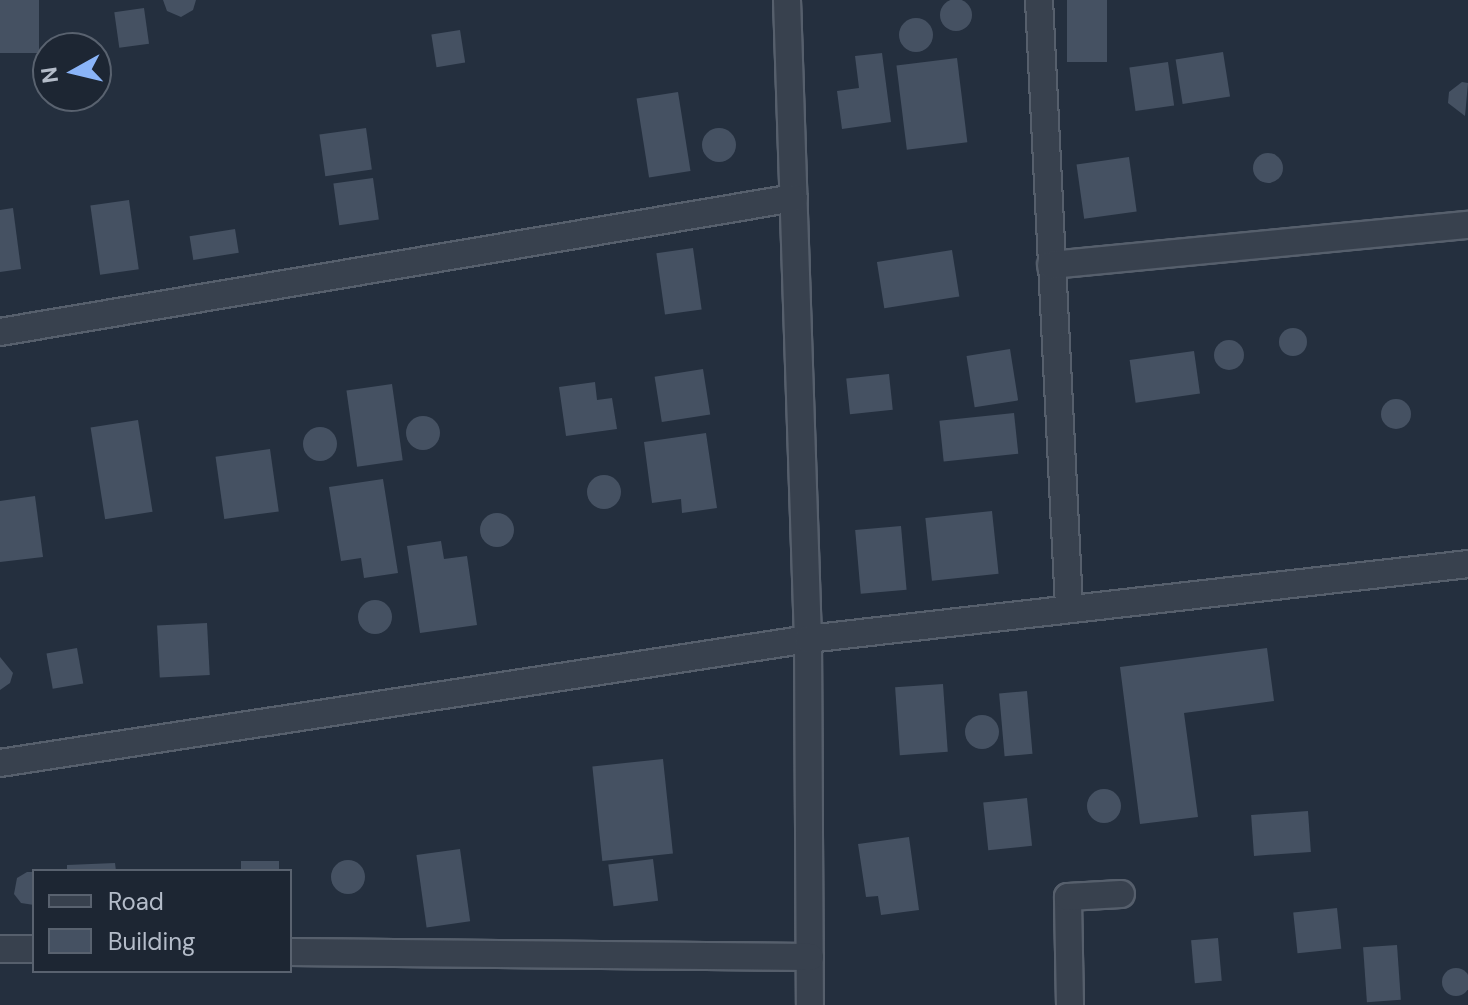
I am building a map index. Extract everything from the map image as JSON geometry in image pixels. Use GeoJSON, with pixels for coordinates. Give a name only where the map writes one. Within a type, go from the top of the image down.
{"type":"FeatureCollection","features":[{"type":"Feature","properties":{"kind":"street"},"geometry":{"type":"LineString","coordinates":[[787,0],[808,639],[810,1005]]}},
{"type":"Feature","properties":{"kind":"street"},"geometry":{"type":"LineString","coordinates":[[1039,0],[1069,607]]}},
{"type":"Feature","properties":{"kind":"street"},"geometry":{"type":"LineString","coordinates":[[0,332],[794,198]]}},
{"type":"Feature","properties":{"kind":"street"},"geometry":{"type":"LineString","coordinates":[[1051,265],[1468,225]]}},
{"type":"Feature","properties":{"kind":"street"},"geometry":{"type":"LineString","coordinates":[[0,763],[808,639],[1468,564]]}},
{"type":"Feature","properties":{"kind":"street"},"geometry":{"type":"LineString","coordinates":[[1070,1005],[1068,897],[1121,894]]}},
{"type":"Feature","properties":{"kind":"street"},"geometry":{"type":"LineString","coordinates":[[0,949],[32,949]]}},
{"type":"Feature","properties":{"kind":"street"},"geometry":{"type":"LineString","coordinates":[[292,952],[810,957]]}},
{"type":"Feature","properties":{"kind":"building"},"geometry":{"type":"Polygon","coordinates":[[[956,-1],[968,3],[972,15],[968,27],[956,31],[944,27],[940,15],[944,3],[956,-1]]]}},
{"type":"Feature","properties":{"kind":"building"},"geometry":{"type":"Polygon","coordinates":[[[0,0],[39,0],[39,32],[32,32],[32,53],[0,53],[0,0]]]}},
{"type":"Feature","properties":{"kind":"building"},"geometry":{"type":"Polygon","coordinates":[[[163,0],[196,0],[193,10],[181,17],[167,11],[163,0]]]}},
{"type":"Feature","properties":{"kind":"building"},"geometry":{"type":"Polygon","coordinates":[[[1067,0],[1107,0],[1107,62],[1067,62],[1067,0]]]}},
{"type":"Feature","properties":{"kind":"building"},"geometry":{"type":"Polygon","coordinates":[[[144,8],[149,44],[119,48],[114,12],[144,8]]]}},
{"type":"Feature","properties":{"kind":"building"},"geometry":{"type":"Polygon","coordinates":[[[916,18],[928,23],[933,35],[928,47],[916,52],[904,47],[899,35],[904,23],[916,18]]]}},
{"type":"Feature","properties":{"kind":"building"},"geometry":{"type":"Polygon","coordinates":[[[460,30],[465,63],[437,67],[431,35],[460,30]]]}},
{"type":"Feature","properties":{"kind":"building"},"geometry":{"type":"Polygon","coordinates":[[[1223,52],[1230,96],[1183,104],[1176,60],[1223,52]]]}},
{"type":"Feature","properties":{"kind":"building"},"geometry":{"type":"Polygon","coordinates":[[[882,53],[891,122],[842,129],[837,91],[859,88],[855,56],[882,53]]]}},
{"type":"Feature","properties":{"kind":"building"},"geometry":{"type":"Polygon","coordinates":[[[957,58],[967,142],[907,150],[896,65],[957,58]]]}},
{"type":"Feature","properties":{"kind":"building"},"geometry":{"type":"Polygon","coordinates":[[[1168,62],[1174,106],[1136,111],[1129,67],[1168,62]]]}},
{"type":"Feature","properties":{"kind":"building"},"geometry":{"type":"Polygon","coordinates":[[[1462,82],[1468,83],[1465,116],[1448,103],[1449,92],[1462,82]]]}},
{"type":"Feature","properties":{"kind":"building"},"geometry":{"type":"Polygon","coordinates":[[[678,92],[691,171],[649,178],[637,99],[678,92]]]}},
{"type":"Feature","properties":{"kind":"building"},"geometry":{"type":"Polygon","coordinates":[[[366,128],[372,170],[325,176],[319,135],[366,128]]]}},
{"type":"Feature","properties":{"kind":"building"},"geometry":{"type":"Polygon","coordinates":[[[719,128],[731,133],[736,145],[731,157],[719,162],[707,157],[702,145],[707,133],[719,128]]]}},
{"type":"Feature","properties":{"kind":"building"},"geometry":{"type":"Polygon","coordinates":[[[1268,153],[1278,158],[1283,168],[1278,178],[1268,183],[1258,178],[1253,168],[1258,158],[1268,153]]]}},
{"type":"Feature","properties":{"kind":"building"},"geometry":{"type":"Polygon","coordinates":[[[1129,157],[1137,211],[1084,219],[1077,164],[1129,157]]]}},
{"type":"Feature","properties":{"kind":"building"},"geometry":{"type":"Polygon","coordinates":[[[373,178],[379,220],[339,225],[333,184],[373,178]]]}},
{"type":"Feature","properties":{"kind":"building"},"geometry":{"type":"Polygon","coordinates":[[[129,200],[139,269],[100,275],[90,205],[129,200]]]}},
{"type":"Feature","properties":{"kind":"building"},"geometry":{"type":"Polygon","coordinates":[[[13,208],[21,269],[0,272],[0,210],[13,208]]]}},
{"type":"Feature","properties":{"kind":"building"},"geometry":{"type":"Polygon","coordinates":[[[235,229],[239,253],[193,260],[190,236],[235,229]]]}},
{"type":"Feature","properties":{"kind":"building"},"geometry":{"type":"Polygon","coordinates":[[[693,248],[702,309],[665,315],[656,253],[693,248]]]}},
{"type":"Feature","properties":{"kind":"building"},"geometry":{"type":"Polygon","coordinates":[[[952,250],[959,296],[884,308],[877,262],[952,250]]]}},
{"type":"Feature","properties":{"kind":"building"},"geometry":{"type":"Polygon","coordinates":[[[1293,328],[1303,332],[1307,342],[1303,352],[1293,356],[1283,352],[1279,342],[1283,332],[1293,328]]]}},
{"type":"Feature","properties":{"kind":"building"},"geometry":{"type":"Polygon","coordinates":[[[1229,340],[1239,345],[1244,355],[1239,365],[1229,370],[1219,365],[1214,355],[1219,345],[1229,340]]]}},
{"type":"Feature","properties":{"kind":"building"},"geometry":{"type":"Polygon","coordinates":[[[1010,349],[1018,400],[975,407],[967,356],[1010,349]]]}},
{"type":"Feature","properties":{"kind":"building"},"geometry":{"type":"Polygon","coordinates":[[[1194,351],[1200,394],[1136,403],[1130,360],[1194,351]]]}},
{"type":"Feature","properties":{"kind":"building"},"geometry":{"type":"Polygon","coordinates":[[[703,369],[710,414],[662,422],[655,377],[703,369]]]}},
{"type":"Feature","properties":{"kind":"building"},"geometry":{"type":"Polygon","coordinates":[[[889,374],[893,410],[850,414],[846,378],[889,374]]]}},
{"type":"Feature","properties":{"kind":"building"},"geometry":{"type":"Polygon","coordinates":[[[595,382],[597,400],[612,398],[617,429],[566,436],[559,387],[595,382]]]}},
{"type":"Feature","properties":{"kind":"building"},"geometry":{"type":"Polygon","coordinates":[[[392,384],[403,460],[357,467],[346,390],[392,384]]]}},
{"type":"Feature","properties":{"kind":"building"},"geometry":{"type":"Polygon","coordinates":[[[1396,399],[1406,404],[1411,414],[1406,424],[1396,429],[1386,424],[1381,414],[1386,404],[1396,399]]]}},
{"type":"Feature","properties":{"kind":"building"},"geometry":{"type":"Polygon","coordinates":[[[1014,413],[1018,454],[944,462],[939,421],[1014,413]]]}},
{"type":"Feature","properties":{"kind":"building"},"geometry":{"type":"Polygon","coordinates":[[[423,416],[435,421],[440,433],[435,445],[423,450],[411,445],[406,433],[411,421],[423,416]]]}},
{"type":"Feature","properties":{"kind":"building"},"geometry":{"type":"Polygon","coordinates":[[[138,420],[153,512],[105,519],[91,428],[138,420]]]}},
{"type":"Feature","properties":{"kind":"building"},"geometry":{"type":"Polygon","coordinates":[[[320,427],[332,432],[337,444],[332,456],[320,461],[308,456],[303,444],[308,432],[320,427]]]}},
{"type":"Feature","properties":{"kind":"building"},"geometry":{"type":"Polygon","coordinates":[[[706,433],[717,508],[682,513],[681,499],[652,503],[644,442],[706,433]]]}},
{"type":"Feature","properties":{"kind":"building"},"geometry":{"type":"Polygon","coordinates":[[[270,449],[279,511],[224,519],[216,457],[270,449]]]}},
{"type":"Feature","properties":{"kind":"building"},"geometry":{"type":"Polygon","coordinates":[[[604,475],[616,480],[621,492],[616,504],[604,509],[592,504],[587,492],[592,480],[604,475]]]}},
{"type":"Feature","properties":{"kind":"building"},"geometry":{"type":"Polygon","coordinates":[[[383,479],[398,573],[364,578],[361,558],[341,561],[329,487],[383,479]]]}},
{"type":"Feature","properties":{"kind":"building"},"geometry":{"type":"Polygon","coordinates":[[[35,496],[43,557],[0,562],[0,501],[35,496]]]}},
{"type":"Feature","properties":{"kind":"building"},"geometry":{"type":"Polygon","coordinates":[[[992,511],[999,574],[932,581],[925,518],[992,511]]]}},
{"type":"Feature","properties":{"kind":"building"},"geometry":{"type":"Polygon","coordinates":[[[497,513],[509,518],[514,530],[509,542],[497,547],[485,542],[480,530],[485,518],[497,513]]]}},
{"type":"Feature","properties":{"kind":"building"},"geometry":{"type":"Polygon","coordinates":[[[901,526],[907,590],[861,594],[855,530],[901,526]]]}},
{"type":"Feature","properties":{"kind":"building"},"geometry":{"type":"Polygon","coordinates":[[[441,541],[444,559],[467,556],[477,625],[420,633],[407,546],[441,541]]]}},
{"type":"Feature","properties":{"kind":"building"},"geometry":{"type":"Polygon","coordinates":[[[375,600],[387,605],[392,617],[387,629],[375,634],[363,629],[358,617],[363,605],[375,600]]]}},
{"type":"Feature","properties":{"kind":"building"},"geometry":{"type":"Polygon","coordinates":[[[207,623],[210,675],[160,678],[157,626],[207,623]]]}},
{"type":"Feature","properties":{"kind":"building"},"geometry":{"type":"Polygon","coordinates":[[[77,648],[83,683],[53,689],[46,653],[77,648]]]}},
{"type":"Feature","properties":{"kind":"building"},"geometry":{"type":"Polygon","coordinates":[[[1267,648],[1274,701],[1184,713],[1198,817],[1140,824],[1120,667],[1267,648]]]}},
{"type":"Feature","properties":{"kind":"building"},"geometry":{"type":"Polygon","coordinates":[[[0,657],[13,673],[10,683],[0,690],[0,657]]]}},
{"type":"Feature","properties":{"kind":"building"},"geometry":{"type":"Polygon","coordinates":[[[943,684],[948,752],[900,755],[895,687],[943,684]]]}},
{"type":"Feature","properties":{"kind":"building"},"geometry":{"type":"Polygon","coordinates":[[[1027,691],[1032,754],[1005,756],[999,693],[1027,691]]]}},
{"type":"Feature","properties":{"kind":"building"},"geometry":{"type":"Polygon","coordinates":[[[982,715],[994,720],[999,732],[994,744],[982,749],[970,744],[965,732],[970,720],[982,715]]]}},
{"type":"Feature","properties":{"kind":"building"},"geometry":{"type":"Polygon","coordinates":[[[663,759],[673,853],[602,861],[592,766],[663,759]]]}},
{"type":"Feature","properties":{"kind":"building"},"geometry":{"type":"Polygon","coordinates":[[[1104,789],[1116,794],[1121,806],[1116,818],[1104,823],[1092,818],[1087,806],[1092,794],[1104,789]]]}},
{"type":"Feature","properties":{"kind":"building"},"geometry":{"type":"Polygon","coordinates":[[[1027,798],[1032,846],[988,850],[983,803],[1027,798]]]}},
{"type":"Feature","properties":{"kind":"building"},"geometry":{"type":"Polygon","coordinates":[[[1308,811],[1311,852],[1254,856],[1251,815],[1308,811]]]}},
{"type":"Feature","properties":{"kind":"building"},"geometry":{"type":"Polygon","coordinates":[[[909,837],[919,910],[881,915],[878,896],[866,897],[858,844],[909,837]]]}},
{"type":"Feature","properties":{"kind":"building"},"geometry":{"type":"Polygon","coordinates":[[[460,849],[470,921],[427,927],[416,855],[460,849]]]}},
{"type":"Feature","properties":{"kind":"building"},"geometry":{"type":"Polygon","coordinates":[[[653,859],[658,901],[613,906],[608,864],[653,859]]]}},
{"type":"Feature","properties":{"kind":"building"},"geometry":{"type":"Polygon","coordinates":[[[348,860],[360,865],[365,877],[360,889],[348,894],[336,889],[331,877],[336,865],[348,860]]]}},
{"type":"Feature","properties":{"kind":"building"},"geometry":{"type":"Polygon","coordinates":[[[241,861],[279,861],[279,869],[241,869],[241,861]]]}},
{"type":"Feature","properties":{"kind":"building"},"geometry":{"type":"Polygon","coordinates":[[[115,863],[116,869],[67,869],[67,865],[115,863]]]}},
{"type":"Feature","properties":{"kind":"building"},"geometry":{"type":"Polygon","coordinates":[[[32,872],[32,905],[21,903],[14,894],[17,878],[32,872]]]}},
{"type":"Feature","properties":{"kind":"building"},"geometry":{"type":"Polygon","coordinates":[[[1337,908],[1341,949],[1298,953],[1293,913],[1337,908]]]}},
{"type":"Feature","properties":{"kind":"building"},"geometry":{"type":"Polygon","coordinates":[[[1218,938],[1222,981],[1195,983],[1191,940],[1218,938]]]}},
{"type":"Feature","properties":{"kind":"building"},"geometry":{"type":"Polygon","coordinates":[[[1397,945],[1401,1000],[1367,1002],[1363,947],[1397,945]]]}},
{"type":"Feature","properties":{"kind":"building"},"geometry":{"type":"Polygon","coordinates":[[[1456,968],[1466,972],[1469,987],[1466,992],[1456,996],[1446,992],[1442,982],[1446,972],[1456,968]]]}}]}
